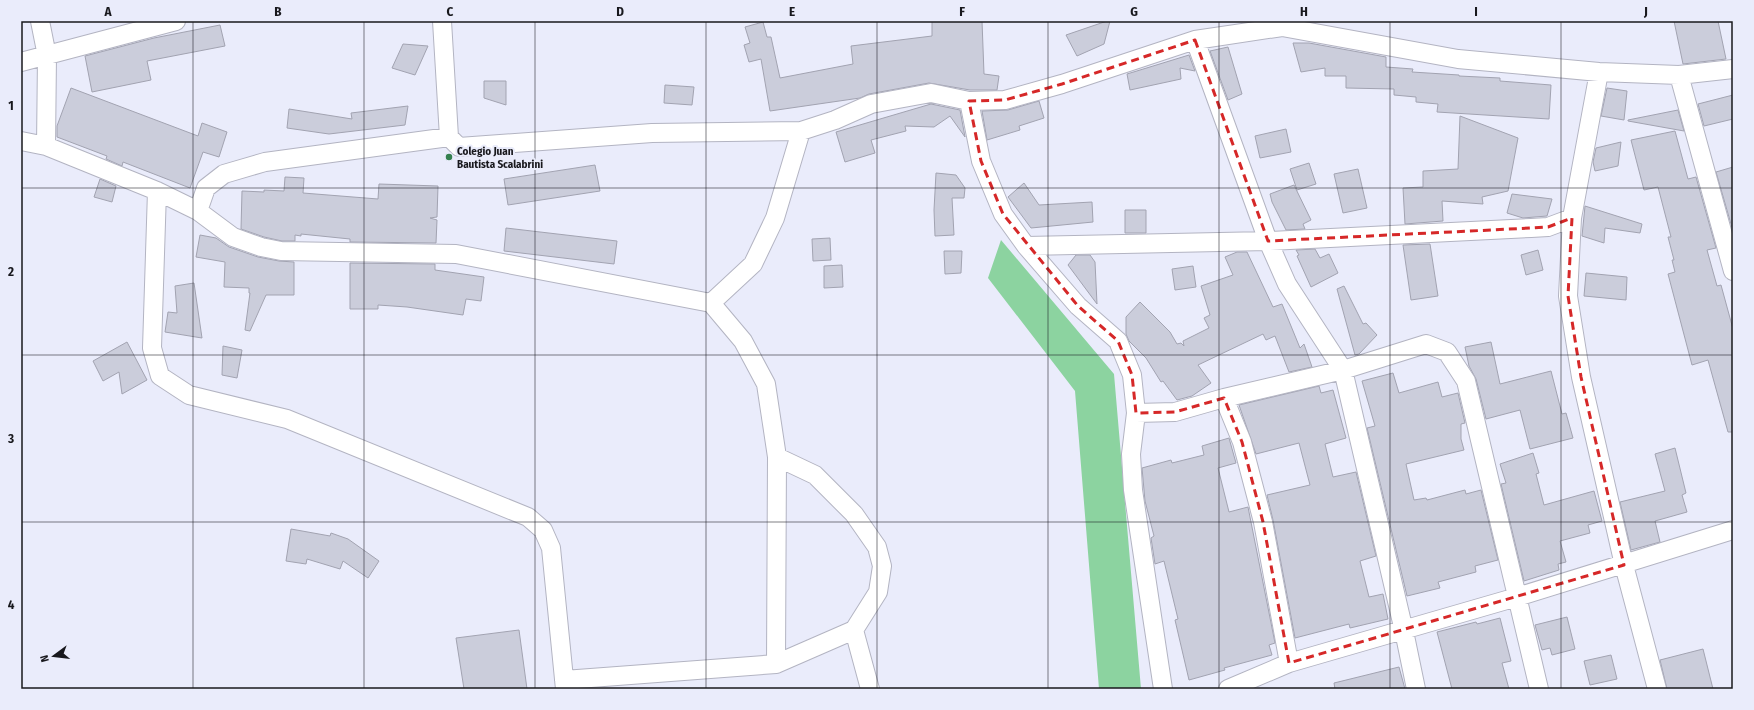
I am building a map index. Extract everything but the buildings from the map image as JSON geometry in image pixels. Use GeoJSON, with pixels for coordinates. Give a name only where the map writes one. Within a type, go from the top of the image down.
{"type":"FeatureCollection","features":[{"type":"Feature","properties":{"kind":"street"},"geometry":{"type":"LineString","coordinates":[[40,21],[47,56],[46,146]]}},
{"type":"Feature","properties":{"kind":"street"},"geometry":{"type":"LineString","coordinates":[[21,62],[176,21]]}},
{"type":"Feature","properties":{"kind":"street"},"geometry":{"type":"LineString","coordinates":[[442,21],[449,137],[459,147],[652,133],[801,131],[835,120],[872,104],[931,93],[968,101],[1005,100],[1062,84],[1196,40],[1282,27],[1458,59],[1599,72],[1679,75],[1733,69]]}},
{"type":"Feature","properties":{"kind":"street"},"geometry":{"type":"LineString","coordinates":[[1196,40],[1268,240],[1287,284],[1343,370],[1404,631],[1416,689]]}},
{"type":"Feature","properties":{"kind":"street"},"geometry":{"type":"LineString","coordinates":[[1599,72],[1572,218],[1568,296],[1581,377],[1624,565],[1657,689]]}},
{"type":"Feature","properties":{"kind":"street"},"geometry":{"type":"LineString","coordinates":[[1679,75],[1730,252],[1733,271]]}},
{"type":"Feature","properties":{"kind":"street"},"geometry":{"type":"LineString","coordinates":[[968,101],[981,161],[1003,214],[1026,246],[1078,306],[1118,341],[1132,375],[1136,413],[1132,454],[1133,490],[1163,689]]}},
{"type":"Feature","properties":{"kind":"street"},"geometry":{"type":"LineString","coordinates":[[711,303],[753,264],[776,218],[801,131]]}},
{"type":"Feature","properties":{"kind":"street"},"geometry":{"type":"LineString","coordinates":[[198,211],[206,188],[224,174],[265,162],[449,137]]}},
{"type":"Feature","properties":{"kind":"street"},"geometry":{"type":"LineString","coordinates":[[21,141],[46,146],[157,191],[198,211],[233,237],[261,248],[280,251],[456,254],[711,303],[743,342],[766,384],[777,457],[776,664]]}},
{"type":"Feature","properties":{"kind":"street"},"geometry":{"type":"LineString","coordinates":[[157,191],[152,348],[160,376],[189,395],[287,419],[528,517],[543,530],[551,548],[565,684],[776,664],[854,630],[878,592],[882,566],[877,547],[854,514],[815,475],[777,457]]}},
{"type":"Feature","properties":{"kind":"street"},"geometry":{"type":"LineString","coordinates":[[1026,246],[1268,240],[1531,228],[1548,227],[1572,218]]}},
{"type":"Feature","properties":{"kind":"street"},"geometry":{"type":"LineString","coordinates":[[1136,413],[1175,412],[1224,398],[1343,370],[1426,344],[1447,352],[1466,381],[1540,689]]}},
{"type":"Feature","properties":{"kind":"street"},"geometry":{"type":"LineString","coordinates":[[1224,398],[1242,442],[1263,522],[1289,663]]}},
{"type":"Feature","properties":{"kind":"street"},"geometry":{"type":"LineString","coordinates":[[1228,689],[1289,663],[1404,631],[1624,565],[1707,537],[1733,530]]}},
{"type":"Feature","properties":{"kind":"street"},"geometry":{"type":"LineString","coordinates":[[854,630],[870,689]]}},
{"type":"Feature","properties":{"kind":"highlighted area"},"geometry":{"type":"Polygon","coordinates":[[[1195,40],[1268,241],[1548,227],[1572,218],[1568,296],[1581,377],[1624,565],[1289,663],[1263,522],[1242,442],[1224,398],[1175,412],[1136,413],[1132,375],[1118,341],[1078,306],[1003,214],[981,161],[969,101],[1005,100],[1062,84],[1195,40]]]}},
{"type":"Feature","properties":{"kind":"green space"},"geometry":{"type":"Polygon","coordinates":[[[1001,240],[1114,374],[1141,689],[1099,689],[1075,391],[988,278],[1001,240]]]}},
{"type":"Feature","properties":{"kind":"place","name":"Colegio Juan Bautista Scalabrini"},"geometry":{"type":"Point","coordinates":[449,157]}}]}
